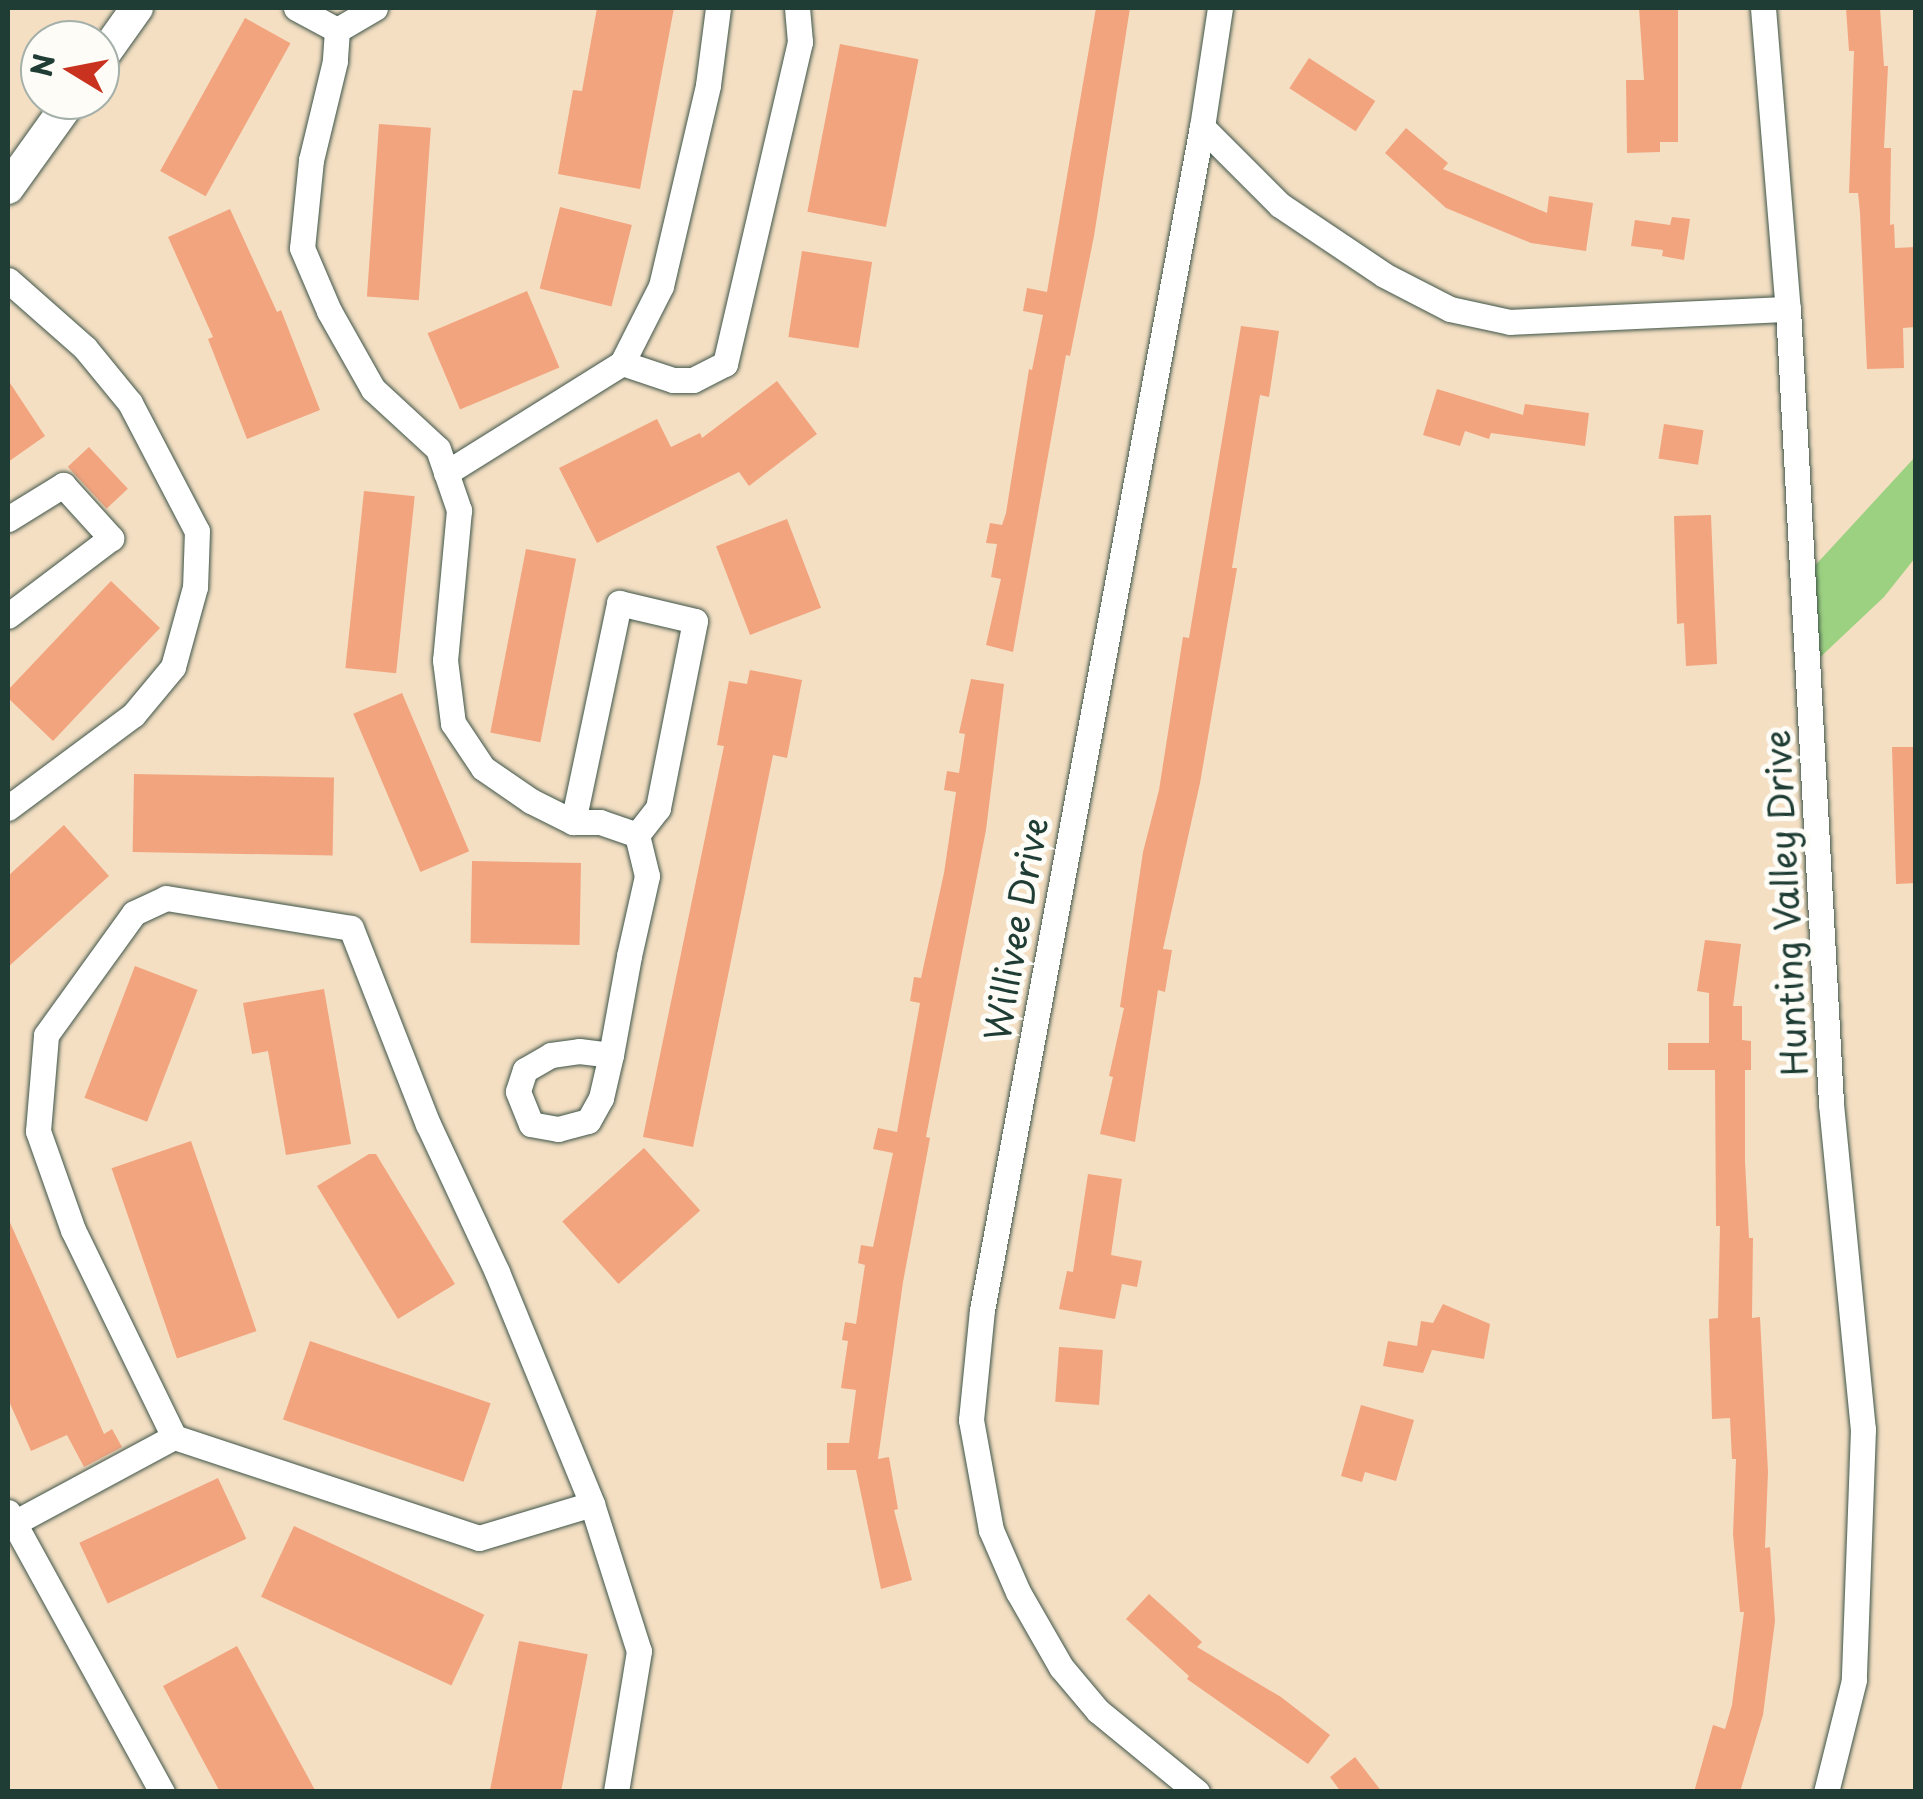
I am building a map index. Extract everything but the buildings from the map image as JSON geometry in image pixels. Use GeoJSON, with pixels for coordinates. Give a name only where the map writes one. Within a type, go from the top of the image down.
{"type":"FeatureCollection","features":[{"type":"Feature","properties":{"kind":"main road"},"geometry":{"type":"LineString","coordinates":[[120,31],[136,8]]}},
{"type":"Feature","properties":{"kind":"main road"},"geometry":{"type":"LineString","coordinates":[[8,188],[57,120]]}},
{"type":"Feature","properties":{"kind":"street"},"geometry":{"type":"LineString","coordinates":[[296,8],[338,30]]}},
{"type":"Feature","properties":{"kind":"street"},"geometry":{"type":"LineString","coordinates":[[338,30],[374,8]]}},
{"type":"Feature","properties":{"kind":"street"},"geometry":{"type":"LineString","coordinates":[[446,473],[622,363],[661,286],[708,85],[718,8]]}},
{"type":"Feature","properties":{"kind":"street"},"geometry":{"type":"LineString","coordinates":[[622,363],[673,380],[693,380],[725,364],[800,42],[797,8]]}},
{"type":"Feature","properties":{"kind":"street","name":"Willivee Drive"},"geometry":{"type":"LineString","coordinates":[[1198,1792],[1162,1782],[1061,1667],[991,1530],[970,1420],[992,1253],[1202,127],[1220,8]]}},
{"type":"Feature","properties":{"kind":"street","name":"Hunting Valley Drive"},"geometry":{"type":"LineString","coordinates":[[1763,8],[1788,308],[1831,1104],[1863,1429],[1854,1680],[1826,1792]]}},
{"type":"Feature","properties":{"kind":"street"},"geometry":{"type":"LineString","coordinates":[[338,30],[335,61],[311,160],[302,248],[329,312],[373,389],[438,448],[459,510],[445,660],[454,723],[483,768],[531,801],[573,822],[600,822],[637,836]]}},
{"type":"Feature","properties":{"kind":"street"},"geometry":{"type":"LineString","coordinates":[[1202,127],[1280,205],[1384,275],[1450,309],[1510,322],[1788,308]]}},
{"type":"Feature","properties":{"kind":"street"},"geometry":{"type":"LineString","coordinates":[[8,280],[85,348],[130,403],[161,456],[196,532],[195,586],[174,667],[134,716],[8,808]]}},
{"type":"Feature","properties":{"kind":"street"},"geometry":{"type":"LineString","coordinates":[[8,519],[63,485],[111,538],[8,616]]}},
{"type":"Feature","properties":{"kind":"street"},"geometry":{"type":"LineString","coordinates":[[573,822],[619,603],[694,621],[658,808],[637,836]]}},
{"type":"Feature","properties":{"kind":"street"},"geometry":{"type":"LineString","coordinates":[[611,1055],[647,876],[637,836]]}},
{"type":"Feature","properties":{"kind":"street"},"geometry":{"type":"LineString","coordinates":[[174,1437],[74,1230],[38,1130],[46,1035],[134,913],[166,898],[350,928],[428,1124],[497,1272],[592,1504],[638,1652],[616,1792]]}},
{"type":"Feature","properties":{"kind":"street"},"geometry":{"type":"LineString","coordinates":[[162,1792],[11,1517],[174,1437],[479,1538],[592,1504]]}},
{"type":"Feature","properties":{"kind":"green space"},"geometry":{"type":"Polygon","coordinates":[[[1915,457],[1915,558],[1884,597],[1814,663],[1810,571],[1915,457]]]}}]}
